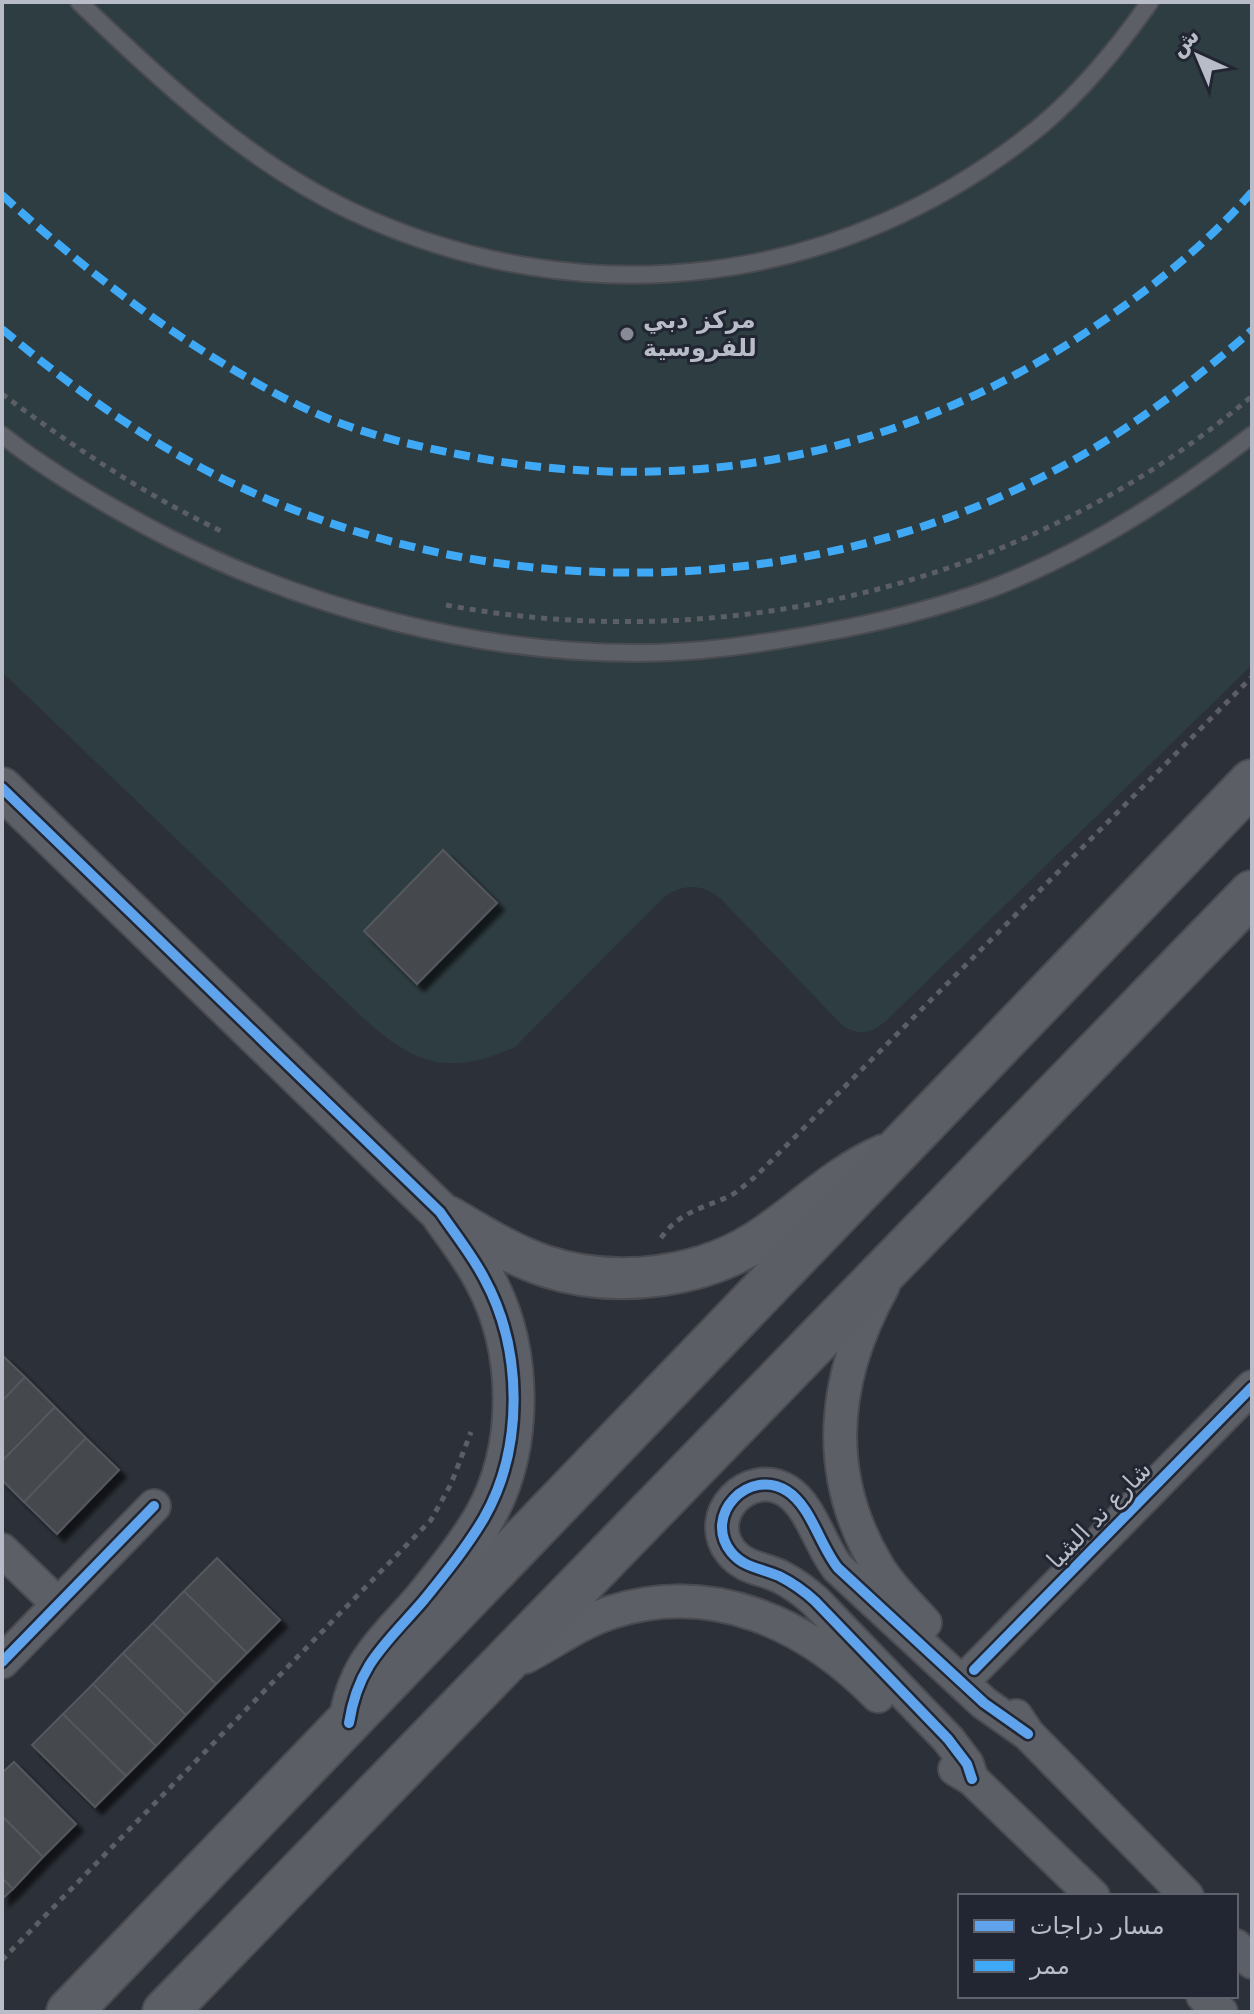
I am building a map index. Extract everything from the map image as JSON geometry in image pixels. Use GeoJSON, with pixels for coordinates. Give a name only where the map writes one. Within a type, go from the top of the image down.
{"type":"FeatureCollection","features":[{"type":"Feature","properties":{"kind":"main road"},"geometry":{"type":"LineString","coordinates":[[69,2012],[1252,782]]}},
{"type":"Feature","properties":{"kind":"main road"},"geometry":{"type":"LineString","coordinates":[[165,2012],[1252,893]]}},
{"type":"Feature","properties":{"kind":"street"},"geometry":{"type":"LineString","coordinates":[[2,788],[440,1212],[484,1278],[507,1336],[513,1408],[501,1480],[484,1517],[445,1574],[372,1660],[359,1682],[349,1723]]}},
{"type":"Feature","properties":{"kind":"street"},"geometry":{"type":"LineString","coordinates":[[440,1212],[510,1251],[545,1266],[602,1277],[661,1275],[715,1261],[741,1250],[766,1235],[848,1173],[902,1146]]}},
{"type":"Feature","properties":{"kind":"street"},"geometry":{"type":"LineString","coordinates":[[901,1255],[864,1325],[845,1381],[840,1414],[840,1452],[852,1516],[879,1569],[899,1595],[1004,1700],[1028,1734],[1185,1894]]}},
{"type":"Feature","properties":{"kind":"street","name":"شارع ند الشبا"},"geometry":{"type":"LineString","coordinates":[[974,1670],[1252,1387]]}},
{"type":"Feature","properties":{"kind":"street"},"geometry":{"type":"LineString","coordinates":[[972,1779],[967,1764],[948,1739],[815,1601],[790,1582],[753,1568],[734,1555],[723,1537],[722,1526],[723,1514],[736,1495],[757,1485],[767,1484],[794,1496],[838,1568],[984,1703],[1028,1734]]}},
{"type":"Feature","properties":{"kind":"street"},"geometry":{"type":"LineString","coordinates":[[2,1662],[154,1506]]}},
{"type":"Feature","properties":{"kind":"street"},"geometry":{"type":"LineString","coordinates":[[2,1550],[58,1604]]}},
{"type":"Feature","properties":{"kind":"street"},"geometry":{"type":"LineString","coordinates":[[490,1675],[583,1623],[613,1611],[650,1604],[691,1601],[732,1607],[778,1622],[837,1657],[935,1753],[956,1771],[972,1779],[1091,1894]]}},
{"type":"Feature","properties":{"kind":"street"},"geometry":{"type":"LineString","coordinates":[[1205,1998],[1221,2012]]}},
{"type":"Feature","properties":{"kind":"lane"},"geometry":{"type":"LineString","coordinates":[[79,2],[179,95],[230,135],[347,209],[399,232],[490,260],[615,276],[692,271],[782,257],[865,231],[916,207],[961,182],[1044,123],[1107,59],[1150,2]]}},
{"type":"Feature","properties":{"kind":"lane"},"geometry":{"type":"LineString","coordinates":[[2,435],[71,483],[138,522],[274,585],[346,609],[419,628],[497,642],[593,653],[749,646],[866,625],[929,609],[990,588],[1104,535],[1196,476],[1252,435]]}},
{"type":"Feature","properties":{"kind":"path"},"geometry":{"type":"LineString","coordinates":[[2,394],[140,488],[235,538]]}},
{"type":"Feature","properties":{"kind":"path"},"geometry":{"type":"LineString","coordinates":[[439,603],[547,619],[627,623],[728,617],[804,607],[864,593],[956,565],[1063,520],[1122,488],[1180,451],[1252,396]]}},
{"type":"Feature","properties":{"kind":"path"},"geometry":{"type":"LineString","coordinates":[[657,1244],[670,1225],[694,1209],[733,1194],[755,1177],[1252,677]]}},
{"type":"Feature","properties":{"kind":"path"},"geometry":{"type":"LineString","coordinates":[[2,1960],[431,1520],[451,1484],[474,1424]]}},
{"type":"Feature","properties":{"kind":"shaded area","name":"مركز دبي للفروسية"},"geometry":{"type":"Polygon","coordinates":[[[2,2],[1252,2],[1252,665],[886,1021],[875,1028],[859,1032],[842,1025],[720,898],[692,887],[664,897],[515,1047],[469,1062],[449,1063],[431,1061],[396,1045],[360,1015],[2,672],[2,2]]]}},
{"type":"Feature","properties":{"kind":"building"},"geometry":{"type":"Polygon","coordinates":[[[443,850],[497,903],[417,984],[364,931],[443,850]]]}},
{"type":"Feature","properties":{"kind":"building"},"geometry":{"type":"Polygon","coordinates":[[[2,1355],[25,1377],[2,1401],[2,1355]]]}},
{"type":"Feature","properties":{"kind":"building"},"geometry":{"type":"Polygon","coordinates":[[[25,1377],[55,1407],[2,1461],[2,1401],[25,1377]]]}},
{"type":"Feature","properties":{"kind":"building"},"geometry":{"type":"Polygon","coordinates":[[[55,1407],[86,1438],[24,1502],[2,1480],[2,1461],[55,1407]]]}},
{"type":"Feature","properties":{"kind":"building"},"geometry":{"type":"Polygon","coordinates":[[[86,1438],[119,1470],[57,1534],[24,1502],[86,1438]]]}},
{"type":"Feature","properties":{"kind":"building"},"geometry":{"type":"Polygon","coordinates":[[[217,1558],[280,1620],[247,1653],[184,1591],[217,1558]]]}},
{"type":"Feature","properties":{"kind":"building"},"geometry":{"type":"Polygon","coordinates":[[[184,1591],[247,1653],[216,1684],[153,1623],[184,1591]]]}},
{"type":"Feature","properties":{"kind":"building"},"geometry":{"type":"Polygon","coordinates":[[[153,1623],[216,1684],[186,1715],[123,1653],[153,1623]]]}},
{"type":"Feature","properties":{"kind":"building"},"geometry":{"type":"Polygon","coordinates":[[[123,1653],[186,1715],[156,1746],[93,1684],[123,1653]]]}},
{"type":"Feature","properties":{"kind":"building"},"geometry":{"type":"Polygon","coordinates":[[[93,1684],[156,1746],[126,1776],[63,1714],[93,1684]]]}},
{"type":"Feature","properties":{"kind":"building"},"geometry":{"type":"Polygon","coordinates":[[[63,1714],[126,1776],[95,1807],[32,1745],[63,1714]]]}},
{"type":"Feature","properties":{"kind":"building"},"geometry":{"type":"Polygon","coordinates":[[[14,1762],[76,1824],[43,1857],[2,1816],[2,1773],[14,1762]]]}},
{"type":"Feature","properties":{"kind":"building"},"geometry":{"type":"Polygon","coordinates":[[[2,1816],[43,1857],[13,1889],[2,1878],[2,1816]]]}},
{"type":"Feature","properties":{"kind":"building"},"geometry":{"type":"Polygon","coordinates":[[[2,1878],[13,1889],[2,1899],[2,1878]]]}},
{"type":"Feature","properties":{"kind":"marked path"},"geometry":{"type":"LineString","coordinates":[[2,195],[87,268],[146,312],[207,354],[310,411],[379,436],[457,454],[540,467],[622,472],[704,469],[783,458],[862,439],[938,411],[1013,376],[1108,317],[1194,250],[1252,192]]}},
{"type":"Feature","properties":{"kind":"marked path"},"geometry":{"type":"LineString","coordinates":[[2,329],[120,419],[183,458],[249,491],[354,531],[462,557],[574,571],[686,571],[797,558],[906,532],[1010,492],[1109,439],[1183,387],[1252,330]]}},
{"type":"Feature","properties":{"kind":"cycle path"},"geometry":{"type":"LineString","coordinates":[[2,788],[440,1212],[479,1269],[497,1306],[512,1367],[514,1398],[512,1430],[497,1491],[463,1550],[367,1670],[359,1685],[349,1723]]}},
{"type":"Feature","properties":{"kind":"cycle path"},"geometry":{"type":"LineString","coordinates":[[974,1670],[1252,1387]]}},
{"type":"Feature","properties":{"kind":"cycle path"},"geometry":{"type":"LineString","coordinates":[[972,1779],[967,1764],[948,1739],[815,1601],[789,1581],[747,1565],[731,1552],[724,1538],[722,1523],[734,1499],[758,1485],[772,1485],[787,1491],[803,1506],[838,1568],[984,1703],[1028,1734]]}},
{"type":"Feature","properties":{"kind":"cycle path"},"geometry":{"type":"LineString","coordinates":[[2,1662],[154,1506]]}},
{"type":"Feature","properties":{"kind":"place","name":"مركز دبي للفروسية"},"geometry":{"type":"Point","coordinates":[627,334]}}]}
